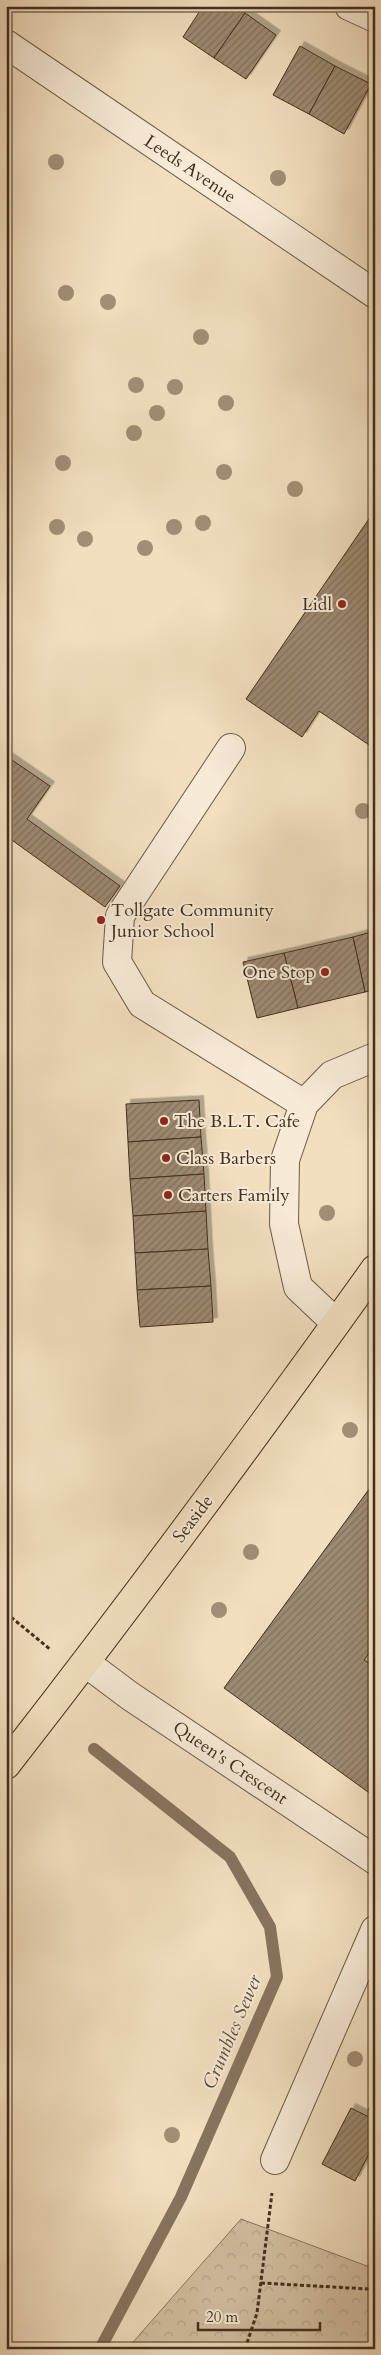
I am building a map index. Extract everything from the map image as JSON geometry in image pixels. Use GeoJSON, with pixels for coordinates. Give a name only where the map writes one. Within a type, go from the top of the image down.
{"type":"FeatureCollection","features":[{"type":"Feature","properties":{"kind":"main road","name":"Seaside"},"geometry":{"type":"LineString","coordinates":[[6,1765],[82,1668],[284,1397],[375,1269]]}},
{"type":"Feature","properties":{"kind":"street"},"geometry":{"type":"LineString","coordinates":[[349,6],[375,18]]}},
{"type":"Feature","properties":{"kind":"street","name":"Leeds Avenue"},"geometry":{"type":"LineString","coordinates":[[6,44],[375,294]]}},
{"type":"Feature","properties":{"kind":"street"},"geometry":{"type":"LineString","coordinates":[[231,748],[120,916],[117,962],[142,1004],[304,1104]]}},
{"type":"Feature","properties":{"kind":"street"},"geometry":{"type":"LineString","coordinates":[[336,1323],[298,1287],[284,1224],[285,1160],[304,1104],[332,1075],[375,1057]]}},
{"type":"Feature","properties":{"kind":"street","name":"Queen's Crescent"},"geometry":{"type":"LineString","coordinates":[[82,1668],[130,1696],[375,1860]]}},
{"type":"Feature","properties":{"kind":"street"},"geometry":{"type":"LineString","coordinates":[[275,2160],[375,1930]]}},
{"type":"Feature","properties":{"kind":"path"},"geometry":{"type":"LineString","coordinates":[[6,1613],[82,1668]]}},
{"type":"Feature","properties":{"kind":"path"},"geometry":{"type":"LineString","coordinates":[[245,2349],[257,2313],[269,2230]]}},
{"type":"Feature","properties":{"kind":"path"},"geometry":{"type":"LineString","coordinates":[[261,2283],[370,2289],[375,2291]]}},
{"type":"Feature","properties":{"kind":"green space"},"geometry":{"type":"Polygon","coordinates":[[[241,2219],[375,2269],[375,2349],[127,2349],[241,2219]]]}},
{"type":"Feature","properties":{"kind":"building"},"geometry":{"type":"Polygon","coordinates":[[[203,6],[234,6],[245,13],[214,58],[183,37],[203,6]]]}},
{"type":"Feature","properties":{"kind":"building"},"geometry":{"type":"Polygon","coordinates":[[[245,13],[276,35],[246,79],[214,58],[245,13]]]}},
{"type":"Feature","properties":{"kind":"building"},"geometry":{"type":"Polygon","coordinates":[[[300,46],[335,66],[309,114],[273,95],[300,46]]]}},
{"type":"Feature","properties":{"kind":"building"},"geometry":{"type":"Polygon","coordinates":[[[335,66],[371,84],[344,134],[309,114],[335,66]]]}},
{"type":"Feature","properties":{"kind":"building","name":"Lidl"},"geometry":{"type":"Polygon","coordinates":[[[375,510],[375,749],[319,711],[302,737],[246,699],[375,510]]]}},
{"type":"Feature","properties":{"kind":"building"},"geometry":{"type":"Polygon","coordinates":[[[6,756],[50,786],[27,819],[120,886],[105,907],[9,838],[6,842],[6,756]]]}},
{"type":"Feature","properties":{"kind":"building"},"geometry":{"type":"Polygon","coordinates":[[[375,931],[375,990],[365,992],[353,937],[375,931]]]}},
{"type":"Feature","properties":{"kind":"building","name":"One Stop"},"geometry":{"type":"Polygon","coordinates":[[[353,937],[365,992],[298,1008],[284,953],[353,937]]]}},
{"type":"Feature","properties":{"kind":"building"},"geometry":{"type":"Polygon","coordinates":[[[284,953],[298,1008],[257,1018],[243,962],[284,953]]]}},
{"type":"Feature","properties":{"kind":"building","name":"The B.L.T. Cafe"},"geometry":{"type":"Polygon","coordinates":[[[199,1100],[201,1137],[128,1142],[126,1104],[199,1100]]]}},
{"type":"Feature","properties":{"kind":"building","name":"Class Barbers"},"geometry":{"type":"Polygon","coordinates":[[[201,1137],[204,1174],[130,1179],[128,1142],[201,1137]]]}},
{"type":"Feature","properties":{"kind":"building","name":"Carters Family"},"geometry":{"type":"Polygon","coordinates":[[[204,1174],[206,1211],[133,1216],[130,1179],[204,1174]]]}},
{"type":"Feature","properties":{"kind":"building"},"geometry":{"type":"Polygon","coordinates":[[[206,1211],[208,1249],[135,1253],[133,1216],[206,1211]]]}},
{"type":"Feature","properties":{"kind":"building"},"geometry":{"type":"Polygon","coordinates":[[[208,1249],[211,1286],[137,1290],[135,1253],[208,1249]]]}},
{"type":"Feature","properties":{"kind":"building"},"geometry":{"type":"Polygon","coordinates":[[[211,1286],[213,1322],[140,1327],[137,1290],[211,1286]]]}},
{"type":"Feature","properties":{"kind":"building"},"geometry":{"type":"Polygon","coordinates":[[[375,1481],[375,1645],[364,1660],[375,1667],[375,1797],[224,1688],[375,1481]]]}},
{"type":"Feature","properties":{"kind":"building"},"geometry":{"type":"Polygon","coordinates":[[[375,2094],[375,2113],[368,2110],[375,2094]]]}},
{"type":"Feature","properties":{"kind":"building"},"geometry":{"type":"Polygon","coordinates":[[[351,2108],[375,2120],[375,2142],[355,2181],[322,2164],[351,2108]]]}},
{"type":"Feature","properties":{"kind":"waterway","name":"Crumbles Sewer"},"geometry":{"type":"LineString","coordinates":[[94,1749],[230,1857],[270,1927],[277,1977],[181,2197],[100,2349]]}},
{"type":"Feature","properties":{"kind":"place","name":"Lidl"},"geometry":{"type":"Point","coordinates":[342,604]}},
{"type":"Feature","properties":{"kind":"place","name":"Tollgate Community Junior School"},"geometry":{"type":"Point","coordinates":[101,920]}},
{"type":"Feature","properties":{"kind":"place","name":"One Stop"},"geometry":{"type":"Point","coordinates":[325,972]}},
{"type":"Feature","properties":{"kind":"place","name":"The B.L.T. Cafe"},"geometry":{"type":"Point","coordinates":[164,1121]}},
{"type":"Feature","properties":{"kind":"place","name":"Class Barbers"},"geometry":{"type":"Point","coordinates":[166,1158]}},
{"type":"Feature","properties":{"kind":"place","name":"Carters Family"},"geometry":{"type":"Point","coordinates":[168,1195]}}]}
